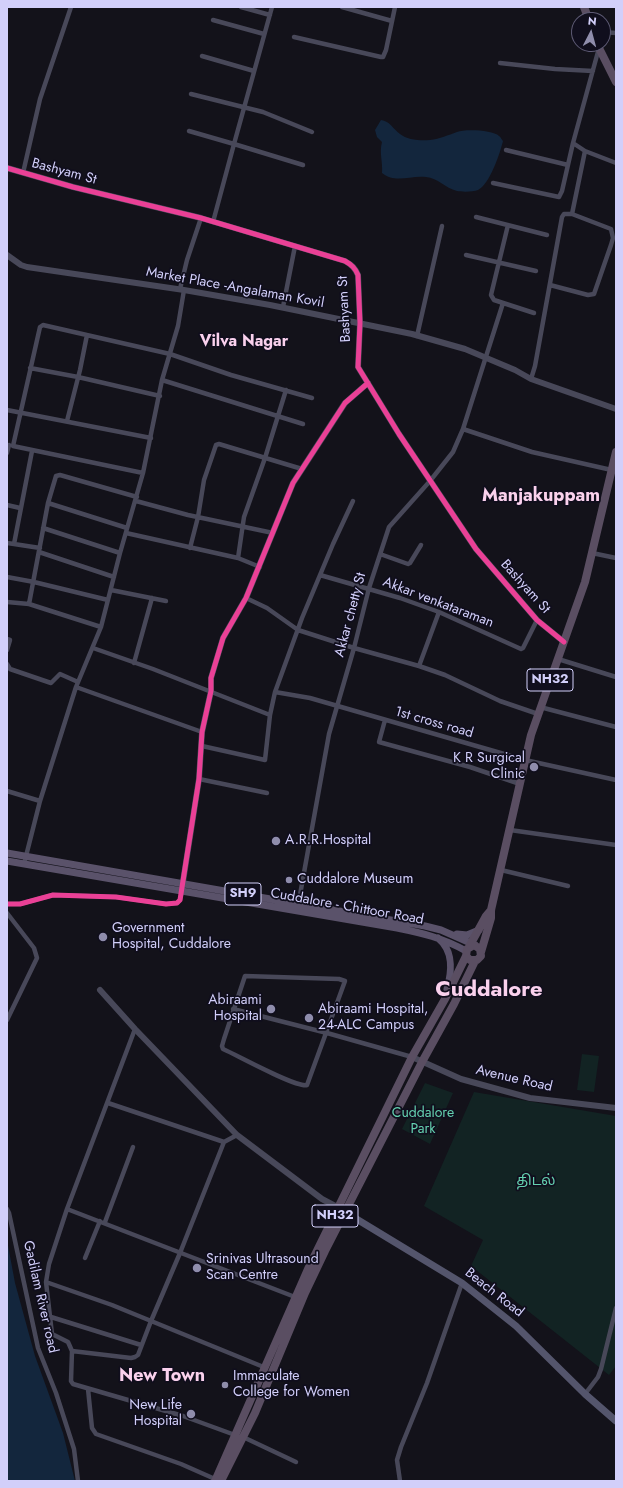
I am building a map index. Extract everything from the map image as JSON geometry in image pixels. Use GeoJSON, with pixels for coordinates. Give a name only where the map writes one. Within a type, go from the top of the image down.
{"type":"FeatureCollection","features":[{"type":"Feature","properties":{"kind":"highway"},"geometry":{"type":"LineString","coordinates":[[601,52],[616,82]]}},
{"type":"Feature","properties":{"kind":"highway","name":"NH32"},"geometry":{"type":"LineString","coordinates":[[239,1436],[255,1413],[305,1293],[412,1057],[472,949],[491,918],[491,910],[525,760],[539,711],[585,582],[614,471],[616,452]]}},
{"type":"Feature","properties":{"kind":"highway","name":"NH32"},"geometry":{"type":"LineString","coordinates":[[217,1480],[239,1436],[295,1297],[454,1004],[475,961],[470,960],[478,930],[491,910]]}},
{"type":"Feature","properties":{"kind":"main road","name":"Cuddalore - Chittoor Road"},"geometry":{"type":"LineString","coordinates":[[7,853],[182,887],[298,907],[425,926],[441,930],[472,949]]}},
{"type":"Feature","properties":{"kind":"main road","name":"Cuddalore - Chittoor Road"},"geometry":{"type":"LineString","coordinates":[[7,861],[182,887]]}},
{"type":"Feature","properties":{"kind":"main road","name":"Cuddalore - Chittoor Road"},"geometry":{"type":"LineString","coordinates":[[298,907],[435,937],[472,949]]}},
{"type":"Feature","properties":{"kind":"main road"},"geometry":{"type":"LineString","coordinates":[[441,930],[461,935],[466,935],[478,930]]}},
{"type":"Feature","properties":{"kind":"main road"},"geometry":{"type":"LineString","coordinates":[[435,937],[442,942],[447,949],[450,960],[451,972],[445,999]]}},
{"type":"Feature","properties":{"kind":"main road","name":"Beach Road"},"geometry":{"type":"LineString","coordinates":[[342,1210],[462,1283],[516,1326],[585,1394],[616,1421]]}},
{"type":"Feature","properties":{"kind":"street"},"geometry":{"type":"LineString","coordinates":[[23,173],[40,99],[71,7]]}},
{"type":"Feature","properties":{"kind":"street"},"geometry":{"type":"LineString","coordinates":[[241,7],[270,15]]}},
{"type":"Feature","properties":{"kind":"street"},"geometry":{"type":"LineString","coordinates":[[213,222],[272,7]]}},
{"type":"Feature","properties":{"kind":"street"},"geometry":{"type":"LineString","coordinates":[[342,7],[392,21]]}},
{"type":"Feature","properties":{"kind":"street"},"geometry":{"type":"LineString","coordinates":[[294,37],[381,58],[386,50],[395,7]]}},
{"type":"Feature","properties":{"kind":"street"},"geometry":{"type":"LineString","coordinates":[[212,20],[264,34]]}},
{"type":"Feature","properties":{"kind":"street"},"geometry":{"type":"LineString","coordinates":[[493,183],[559,197],[562,191],[597,52]]}},
{"type":"Feature","properties":{"kind":"street"},"geometry":{"type":"LineString","coordinates":[[202,56],[254,70]]}},
{"type":"Feature","properties":{"kind":"street"},"geometry":{"type":"LineString","coordinates":[[500,63],[555,69],[593,71]]}},
{"type":"Feature","properties":{"kind":"street"},"geometry":{"type":"LineString","coordinates":[[191,94],[268,114],[312,132]]}},
{"type":"Feature","properties":{"kind":"street"},"geometry":{"type":"LineString","coordinates":[[189,131],[303,165]]}},
{"type":"Feature","properties":{"kind":"street"},"geometry":{"type":"LineString","coordinates":[[573,143],[585,151],[616,163]]}},
{"type":"Feature","properties":{"kind":"street"},"geometry":{"type":"LineString","coordinates":[[506,150],[568,165]]}},
{"type":"Feature","properties":{"kind":"street"},"geometry":{"type":"LineString","coordinates":[[572,214],[585,151]]}},
{"type":"Feature","properties":{"kind":"street","name":"Bashyam St"},"geometry":{"type":"LineString","coordinates":[[7,168],[80,189],[201,218],[345,261],[355,269],[358,275],[360,323],[358,367],[398,434],[476,550],[537,620],[564,642]]}},
{"type":"Feature","properties":{"kind":"street"},"geometry":{"type":"LineString","coordinates":[[531,379],[535,366],[562,217],[564,214],[572,214],[611,229],[613,238],[594,294],[588,295],[550,285]]}},
{"type":"Feature","properties":{"kind":"street"},"geometry":{"type":"LineString","coordinates":[[476,217],[547,235]]}},
{"type":"Feature","properties":{"kind":"street"},"geometry":{"type":"LineString","coordinates":[[24,864],[40,800],[77,684],[101,627],[126,531],[137,499],[160,396],[162,380],[179,320],[187,260],[201,218]]}},
{"type":"Feature","properties":{"kind":"street"},"geometry":{"type":"LineString","coordinates":[[508,225],[491,295],[494,300],[534,313]]}},
{"type":"Feature","properties":{"kind":"street"},"geometry":{"type":"LineString","coordinates":[[417,336],[442,226]]}},
{"type":"Feature","properties":{"kind":"street"},"geometry":{"type":"LineString","coordinates":[[283,307],[295,246]]}},
{"type":"Feature","properties":{"kind":"street","name":"Market Place -Angalaman Kovil"},"geometry":{"type":"LineString","coordinates":[[7,255],[21,265],[27,267],[182,289],[283,307],[417,336],[465,349],[515,370],[531,379],[616,409]]}},
{"type":"Feature","properties":{"kind":"street"},"geometry":{"type":"LineString","coordinates":[[466,255],[536,271]]}},
{"type":"Feature","properties":{"kind":"street","name":"Akkar chetty St"},"geometry":{"type":"LineString","coordinates":[[298,907],[329,734],[354,648],[368,588],[389,528],[453,452],[463,429],[503,303]]}},
{"type":"Feature","properties":{"kind":"street"},"geometry":{"type":"LineString","coordinates":[[7,453],[20,412],[40,327],[43,325],[170,354],[232,375],[312,398]]}},
{"type":"Feature","properties":{"kind":"street"},"geometry":{"type":"LineString","coordinates":[[67,421],[87,335]]}},
{"type":"Feature","properties":{"kind":"street"},"geometry":{"type":"LineString","coordinates":[[30,368],[78,377],[160,396]]}},
{"type":"Feature","properties":{"kind":"street"},"geometry":{"type":"LineString","coordinates":[[162,380],[303,424]]}},
{"type":"Feature","properties":{"kind":"street"},"geometry":{"type":"LineString","coordinates":[[7,904],[20,904],[53,895],[116,897],[166,904],[177,903],[180,900],[199,779],[202,732],[211,691],[211,678],[223,638],[246,598],[260,567],[293,483],[345,403],[368,383]]}},
{"type":"Feature","properties":{"kind":"street"},"geometry":{"type":"LineString","coordinates":[[238,558],[244,527],[244,517],[265,458],[286,390]]}},
{"type":"Feature","properties":{"kind":"street"},"geometry":{"type":"LineString","coordinates":[[7,410],[151,438]]}},
{"type":"Feature","properties":{"kind":"street"},"geometry":{"type":"LineString","coordinates":[[463,429],[532,452],[614,471]]}},
{"type":"Feature","properties":{"kind":"street"},"geometry":{"type":"LineString","coordinates":[[190,548],[198,517],[204,480],[216,445],[219,444],[302,469]]}},
{"type":"Feature","properties":{"kind":"street"},"geometry":{"type":"LineString","coordinates":[[10,446],[143,474]]}},
{"type":"Feature","properties":{"kind":"street"},"geometry":{"type":"LineString","coordinates":[[14,544],[32,451]]}},
{"type":"Feature","properties":{"kind":"street"},"geometry":{"type":"LineString","coordinates":[[29,604],[48,503],[56,476],[60,475],[198,517],[273,533]]}},
{"type":"Feature","properties":{"kind":"street"},"geometry":{"type":"LineString","coordinates":[[202,746],[265,760],[270,715],[276,692],[298,630],[320,575],[353,501]]}},
{"type":"Feature","properties":{"kind":"street"},"geometry":{"type":"LineString","coordinates":[[48,503],[126,531],[190,548],[238,558],[260,567]]}},
{"type":"Feature","properties":{"kind":"street"},"geometry":{"type":"LineString","coordinates":[[7,506],[20,508]]}},
{"type":"Feature","properties":{"kind":"street"},"geometry":{"type":"LineString","coordinates":[[43,528],[120,553]]}},
{"type":"Feature","properties":{"kind":"street"},"geometry":{"type":"LineString","coordinates":[[7,543],[39,550],[114,577]]}},
{"type":"Feature","properties":{"kind":"street"},"geometry":{"type":"LineString","coordinates":[[380,554],[408,564],[421,545]]}},
{"type":"Feature","properties":{"kind":"street"},"geometry":{"type":"LineString","coordinates":[[592,553],[616,558]]}},
{"type":"Feature","properties":{"kind":"street","name":"Akkar venkataraman"},"geometry":{"type":"LineString","coordinates":[[320,575],[368,588],[439,612],[521,649],[523,648],[537,620]]}},
{"type":"Feature","properties":{"kind":"street"},"geometry":{"type":"LineString","coordinates":[[7,577],[108,600]]}},
{"type":"Feature","properties":{"kind":"street"},"geometry":{"type":"LineString","coordinates":[[111,590],[166,601]]}},
{"type":"Feature","properties":{"kind":"street"},"geometry":{"type":"LineString","coordinates":[[134,663],[152,598]]}},
{"type":"Feature","properties":{"kind":"street"},"geometry":{"type":"LineString","coordinates":[[246,598],[267,608],[298,630],[445,675],[500,701],[616,728]]}},
{"type":"Feature","properties":{"kind":"street"},"geometry":{"type":"LineString","coordinates":[[7,602],[29,604],[101,627]]}},
{"type":"Feature","properties":{"kind":"street"},"geometry":{"type":"LineString","coordinates":[[419,666],[439,612]]}},
{"type":"Feature","properties":{"kind":"street"},"geometry":{"type":"LineString","coordinates":[[7,639],[10,640],[7,650]]}},
{"type":"Feature","properties":{"kind":"street"},"geometry":{"type":"LineString","coordinates":[[92,648],[211,691],[270,715]]}},
{"type":"Feature","properties":{"kind":"street"},"geometry":{"type":"LineString","coordinates":[[558,659],[616,677]]}},
{"type":"Feature","properties":{"kind":"street"},"geometry":{"type":"LineString","coordinates":[[7,664],[10,669],[51,683],[60,674],[77,684],[202,732]]}},
{"type":"Feature","properties":{"kind":"street","name":"1st cross road"},"geometry":{"type":"LineString","coordinates":[[276,692],[310,698],[525,760],[616,780]]}},
{"type":"Feature","properties":{"kind":"street"},"geometry":{"type":"LineString","coordinates":[[385,720],[379,742],[470,767],[520,784]]}},
{"type":"Feature","properties":{"kind":"street"},"geometry":{"type":"LineString","coordinates":[[199,779],[267,793]]}},
{"type":"Feature","properties":{"kind":"street"},"geometry":{"type":"LineString","coordinates":[[7,790],[40,800]]}},
{"type":"Feature","properties":{"kind":"street"},"geometry":{"type":"LineString","coordinates":[[510,830],[616,845]]}},
{"type":"Feature","properties":{"kind":"street"},"geometry":{"type":"LineString","coordinates":[[501,870],[568,886]]}},
{"type":"Feature","properties":{"kind":"street"},"geometry":{"type":"LineString","coordinates":[[7,913],[34,948],[37,958],[7,1020]]}},
{"type":"Feature","properties":{"kind":"street"},"geometry":{"type":"LineString","coordinates":[[245,976],[345,981],[327,1033],[306,1085],[302,1086],[223,1049],[222,1046],[245,976]]}},
{"type":"Feature","properties":{"kind":"street"},"geometry":{"type":"LineString","coordinates":[[100,990],[135,1029],[237,1135],[322,1199],[342,1210]]}},
{"type":"Feature","properties":{"kind":"street"},"geometry":{"type":"LineString","coordinates":[[233,1009],[412,1057]]}},
{"type":"Feature","properties":{"kind":"street"},"geometry":{"type":"LineString","coordinates":[[135,1029],[67,1208],[49,1264],[46,1282],[52,1334],[68,1342],[72,1351],[71,1381],[73,1384],[183,1416],[239,1436],[296,1462]]}},
{"type":"Feature","properties":{"kind":"street","name":"Avenue Road"},"geometry":{"type":"LineString","coordinates":[[412,1057],[461,1078],[530,1098],[616,1108]]}},
{"type":"Feature","properties":{"kind":"street"},"geometry":{"type":"LineString","coordinates":[[108,1103],[224,1142]]}},
{"type":"Feature","properties":{"kind":"street"},"geometry":{"type":"LineString","coordinates":[[72,1351],[135,1357],[138,1355],[150,1321],[180,1253],[224,1142],[237,1135]]}},
{"type":"Feature","properties":{"kind":"street"},"geometry":{"type":"LineString","coordinates":[[85,1258],[134,1147]]}},
{"type":"Feature","properties":{"kind":"street"},"geometry":{"type":"LineString","coordinates":[[67,1208],[295,1297]]}},
{"type":"Feature","properties":{"kind":"street","name":"Gadilam River road"},"geometry":{"type":"LineString","coordinates":[[7,1210],[9,1213],[38,1348],[56,1393],[74,1449],[78,1481]]}},
{"type":"Feature","properties":{"kind":"street"},"geometry":{"type":"LineString","coordinates":[[46,1282],[89,1297],[266,1368]]}},
{"type":"Feature","properties":{"kind":"street"},"geometry":{"type":"LineString","coordinates":[[400,1481],[397,1460],[401,1447],[427,1383],[462,1283]]}},
{"type":"Feature","properties":{"kind":"street"},"geometry":{"type":"LineString","coordinates":[[585,1394],[598,1377],[601,1369],[616,1308]]}},
{"type":"Feature","properties":{"kind":"street"},"geometry":{"type":"LineString","coordinates":[[50,1317],[141,1345]]}},
{"type":"Feature","properties":{"kind":"street"},"geometry":{"type":"LineString","coordinates":[[88,1389],[92,1428],[96,1434],[182,1464],[217,1480]]}},
{"type":"Feature","properties":{"kind":"green space"},"geometry":{"type":"Polygon","coordinates":[[[582,1054],[599,1056],[594,1092],[577,1090],[582,1054]]]}},
{"type":"Feature","properties":{"kind":"green space","name":"Cuddalore Park"},"geometry":{"type":"Polygon","coordinates":[[[425,1083],[453,1093],[430,1144],[402,1129],[425,1083]]]}},
{"type":"Feature","properties":{"kind":"green space","name":"திடல்"},"geometry":{"type":"Polygon","coordinates":[[[474,1092],[616,1116],[616,1366],[609,1375],[471,1266],[483,1240],[424,1206],[474,1092]]]}},
{"type":"Feature","properties":{"kind":"water"},"geometry":{"type":"Polygon","coordinates":[[[381,120],[389,124],[406,138],[414,140],[441,138],[457,132],[472,130],[491,132],[500,137],[503,141],[500,153],[487,182],[478,190],[465,192],[457,191],[438,181],[426,177],[398,179],[382,173],[382,142],[377,137],[375,130],[381,120]]]}},
{"type":"Feature","properties":{"kind":"water"},"geometry":{"type":"Polygon","coordinates":[[[7,1240],[15,1283],[35,1356],[63,1433],[75,1481],[7,1481],[7,1240]]]}},
{"type":"Feature","properties":{"kind":"cycle path"},"geometry":{"type":"LineString","coordinates":[[7,168],[73,187],[201,218],[345,261],[351,265],[358,275],[360,323],[358,367],[399,434],[476,549],[537,620],[564,642]]}},
{"type":"Feature","properties":{"kind":"cycle path"},"geometry":{"type":"LineString","coordinates":[[7,904],[20,904],[53,895],[116,897],[166,904],[177,903],[180,900],[199,779],[202,732],[211,691],[211,678],[223,638],[246,598],[293,483],[345,403],[368,383]]}},
{"type":"Feature","properties":{"kind":"place","name":"K R Surgical Clinic"},"geometry":{"type":"Point","coordinates":[534,767]}},
{"type":"Feature","properties":{"kind":"place","name":"A.R.R.Hospital"},"geometry":{"type":"Point","coordinates":[276,841]}},
{"type":"Feature","properties":{"kind":"place","name":"Cuddalore Museum"},"geometry":{"type":"Point","coordinates":[289,880]}},
{"type":"Feature","properties":{"kind":"place","name":"Government Hospital, Cuddalore"},"geometry":{"type":"Point","coordinates":[103,937]}},
{"type":"Feature","properties":{"kind":"place","name":"Abiraami Hospital"},"geometry":{"type":"Point","coordinates":[271,1009]}},
{"type":"Feature","properties":{"kind":"place","name":"Abiraami Hospital, 24-ALC Campus"},"geometry":{"type":"Point","coordinates":[309,1018]}},
{"type":"Feature","properties":{"kind":"place","name":"Srinivas Ultrasound Scan Centre"},"geometry":{"type":"Point","coordinates":[197,1268]}},
{"type":"Feature","properties":{"kind":"place","name":"Immaculate College for Women"},"geometry":{"type":"Point","coordinates":[225,1385]}},
{"type":"Feature","properties":{"kind":"place","name":"New Life Hospital"},"geometry":{"type":"Point","coordinates":[191,1414]}},
{"type":"Feature","properties":{"kind":"district","name":"Vilva Nagar"},"geometry":{"type":"Point","coordinates":[244,342]}},
{"type":"Feature","properties":{"kind":"district","name":"Manjakuppam"},"geometry":{"type":"Point","coordinates":[541,497]}},
{"type":"Feature","properties":{"kind":"district","name":"Cuddalore"},"geometry":{"type":"Point","coordinates":[489,991]}},
{"type":"Feature","properties":{"kind":"district","name":"New Town"},"geometry":{"type":"Point","coordinates":[162,1377]}}]}
